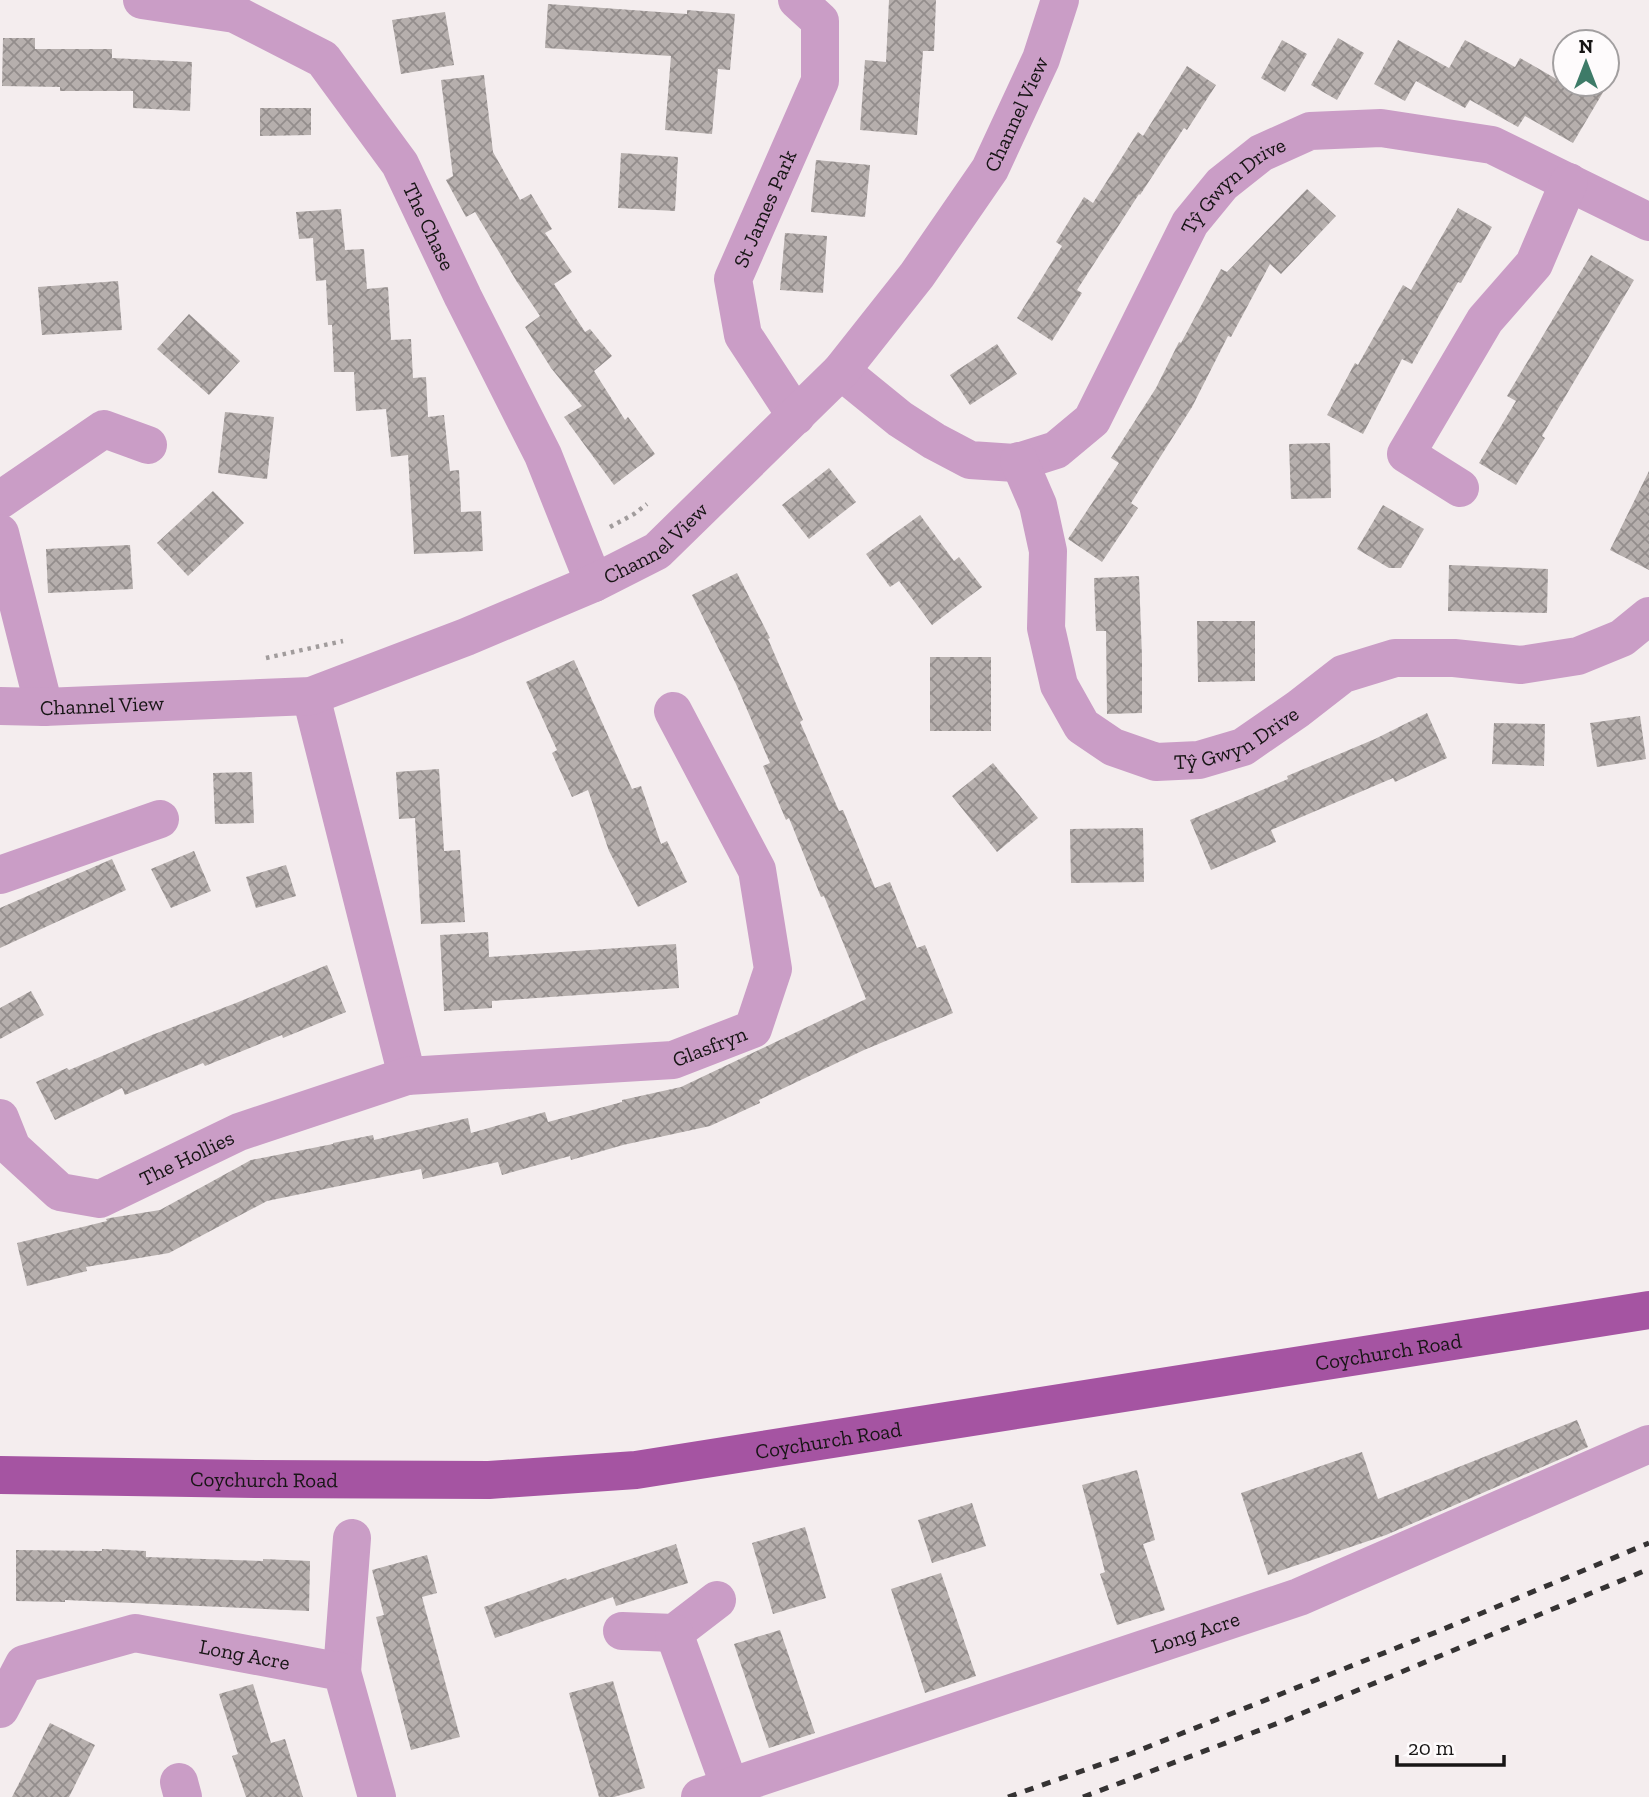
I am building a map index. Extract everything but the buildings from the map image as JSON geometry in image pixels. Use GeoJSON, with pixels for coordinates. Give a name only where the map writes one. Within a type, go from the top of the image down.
{"type":"FeatureCollection","features":[{"type":"Feature","properties":{"kind":"main road","name":"Coychurch Road"},"geometry":{"type":"LineString","coordinates":[[0,1475],[489,1480],[636,1470],[1649,1310]]}},
{"type":"Feature","properties":{"kind":"street","name":"The Chase"},"geometry":{"type":"LineString","coordinates":[[142,0],[237,7],[323,59],[400,164],[543,456],[594,583]]}},
{"type":"Feature","properties":{"kind":"street","name":"St James Park"},"geometry":{"type":"LineString","coordinates":[[796,416],[743,335],[733,279],[820,80],[820,21],[797,0]]}},
{"type":"Feature","properties":{"kind":"street","name":"Channel View"},"geometry":{"type":"LineString","coordinates":[[0,706],[44,707],[311,696],[466,637],[594,583],[657,551],[841,370],[917,275],[990,169],[1041,59],[1060,0]]}},
{"type":"Feature","properties":{"kind":"street","name":"Tŷ Gwyn Drive"},"geometry":{"type":"LineString","coordinates":[[841,370],[900,419],[970,460],[1015,463],[1056,450],[1091,420],[1190,223],[1222,184],[1261,153],[1310,131],[1381,128],[1492,145],[1649,222]]}},
{"type":"Feature","properties":{"kind":"street"},"geometry":{"type":"LineString","coordinates":[[1460,488],[1406,454],[1485,320],[1534,264],[1569,182]]}},
{"type":"Feature","properties":{"kind":"street"},"geometry":{"type":"LineString","coordinates":[[0,500],[104,429],[148,445]]}},
{"type":"Feature","properties":{"kind":"street","name":"Tŷ Gwyn Drive"},"geometry":{"type":"LineString","coordinates":[[1019,461],[1038,505],[1048,551],[1046,628],[1059,685],[1082,726],[1113,747],[1156,762],[1199,760],[1243,747],[1343,674],[1395,658],[1454,658],[1521,665],[1567,658],[1622,638],[1649,616]]}},
{"type":"Feature","properties":{"kind":"street"},"geometry":{"type":"LineString","coordinates":[[0,533],[44,707]]}},
{"type":"Feature","properties":{"kind":"street"},"geometry":{"type":"LineString","coordinates":[[311,696],[407,1076]]}},
{"type":"Feature","properties":{"kind":"street","name":"Glasfryn"},"geometry":{"type":"LineString","coordinates":[[407,1076],[673,1060],[753,1029],[773,970],[757,870],[673,711]]}},
{"type":"Feature","properties":{"kind":"street"},"geometry":{"type":"LineString","coordinates":[[0,875],[160,818]]}},
{"type":"Feature","properties":{"kind":"street","name":"The Hollies"},"geometry":{"type":"LineString","coordinates":[[0,1118],[12,1148],[60,1192],[100,1199],[239,1132],[407,1076]]}},
{"type":"Feature","properties":{"kind":"street","name":"Long Acre"},"geometry":{"type":"LineString","coordinates":[[674,1633],[715,1792],[1299,1597],[1649,1444]]}},
{"type":"Feature","properties":{"kind":"street"},"geometry":{"type":"LineString","coordinates":[[352,1538],[342,1672],[377,1797]]}},
{"type":"Feature","properties":{"kind":"street"},"geometry":{"type":"LineString","coordinates":[[622,1631],[674,1633],[717,1601]]}},
{"type":"Feature","properties":{"kind":"street","name":"Long Acre"},"geometry":{"type":"LineString","coordinates":[[0,1709],[12,1657],[135,1633],[342,1672]]}},
{"type":"Feature","properties":{"kind":"path"},"geometry":{"type":"LineString","coordinates":[[578,544],[634,514],[657,497]]}},
{"type":"Feature","properties":{"kind":"path"},"geometry":{"type":"LineString","coordinates":[[260,660],[348,640]]}},
{"type":"Feature","properties":{"kind":"railway"},"geometry":{"type":"LineString","coordinates":[[1008,1797],[1130,1754],[1439,1631],[1649,1543]]}},
{"type":"Feature","properties":{"kind":"railway"},"geometry":{"type":"LineString","coordinates":[[1083,1797],[1281,1722],[1649,1569]]}}]}
